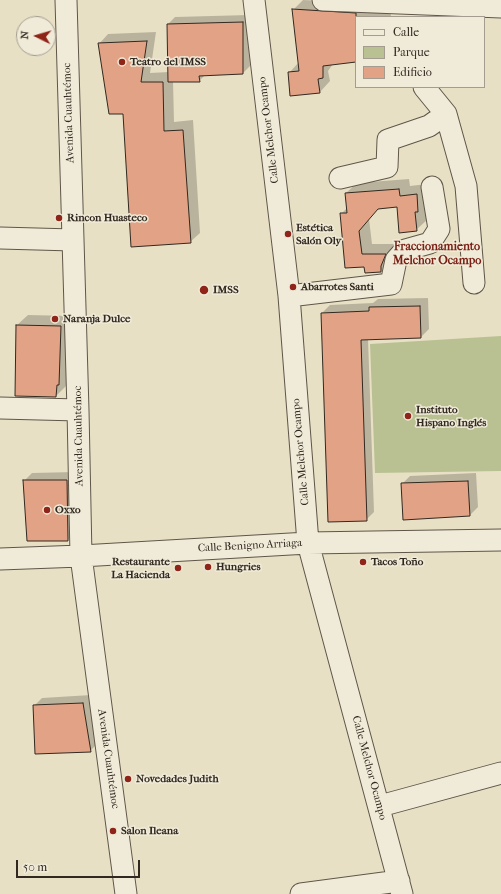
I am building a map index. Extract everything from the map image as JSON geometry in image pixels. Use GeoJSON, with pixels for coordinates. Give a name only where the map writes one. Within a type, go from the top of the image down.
{"type":"FeatureCollection","features":[{"type":"Feature","properties":{"kind":"street","name":"Avenida Cuauhtémoc"},"geometry":{"type":"LineString","coordinates":[[66,0],[78,410],[80,556],[126,894]]}},
{"type":"Feature","properties":{"kind":"street","name":"Calle Melchor Ocampo"},"geometry":{"type":"LineString","coordinates":[[254,0],[289,296],[308,543],[380,806],[400,888]]}},
{"type":"Feature","properties":{"kind":"street"},"geometry":{"type":"LineString","coordinates":[[324,0],[410,10],[501,7]]}},
{"type":"Feature","properties":{"kind":"street"},"geometry":{"type":"LineString","coordinates":[[425,88],[446,114],[466,186],[474,283]]}},
{"type":"Feature","properties":{"kind":"street"},"geometry":{"type":"LineString","coordinates":[[340,178],[387,167],[388,140],[429,126],[446,114]]}},
{"type":"Feature","properties":{"kind":"street"},"geometry":{"type":"LineString","coordinates":[[289,296],[391,284],[396,260],[405,250],[430,243],[439,229],[432,187]]}},
{"type":"Feature","properties":{"kind":"street"},"geometry":{"type":"LineString","coordinates":[[0,238],[73,240]]}},
{"type":"Feature","properties":{"kind":"street"},"geometry":{"type":"LineString","coordinates":[[0,408],[78,410]]}},
{"type":"Feature","properties":{"kind":"street","name":"Calle Benigno Arriaga"},"geometry":{"type":"LineString","coordinates":[[0,558],[80,556],[308,543],[501,540]]}},
{"type":"Feature","properties":{"kind":"street"},"geometry":{"type":"LineString","coordinates":[[380,806],[501,773]]}},
{"type":"Feature","properties":{"kind":"street"},"geometry":{"type":"LineString","coordinates":[[301,894],[400,888]]}},
{"type":"Feature","properties":{"kind":"green space"},"geometry":{"type":"Polygon","coordinates":[[[501,336],[501,471],[375,473],[370,344],[501,336]]]}},
{"type":"Feature","properties":{"kind":"building"},"geometry":{"type":"Polygon","coordinates":[[[292,9],[356,13],[355,62],[323,66],[323,78],[318,79],[320,93],[290,96],[288,72],[299,71],[292,9]]]}},
{"type":"Feature","properties":{"kind":"building"},"geometry":{"type":"Polygon","coordinates":[[[243,22],[243,74],[199,76],[200,82],[168,82],[167,24],[243,22]]]}},
{"type":"Feature","properties":{"kind":"building"},"geometry":{"type":"Polygon","coordinates":[[[147,41],[141,82],[163,82],[164,131],[183,130],[191,243],[131,247],[123,114],[109,114],[98,43],[147,41]]]}},
{"type":"Feature","properties":{"kind":"building"},"geometry":{"type":"Polygon","coordinates":[[[399,189],[400,196],[417,194],[418,212],[415,212],[417,231],[399,233],[397,207],[378,209],[359,231],[362,254],[386,254],[381,266],[381,272],[365,273],[364,267],[345,268],[340,213],[347,213],[345,193],[399,189]]]}},
{"type":"Feature","properties":{"kind":"building"},"geometry":{"type":"Polygon","coordinates":[[[420,306],[421,338],[361,340],[367,521],[328,522],[321,313],[369,311],[369,307],[420,306]]]}},
{"type":"Feature","properties":{"kind":"building"},"geometry":{"type":"Polygon","coordinates":[[[16,325],[61,326],[59,385],[57,385],[56,397],[15,396],[16,325]]]}},
{"type":"Feature","properties":{"kind":"building","name":"Oxxo"},"geometry":{"type":"Polygon","coordinates":[[[23,480],[67,480],[68,541],[27,541],[23,480]]]}},
{"type":"Feature","properties":{"kind":"building"},"geometry":{"type":"Polygon","coordinates":[[[468,481],[470,516],[403,520],[401,483],[468,481]]]}},
{"type":"Feature","properties":{"kind":"building"},"geometry":{"type":"Polygon","coordinates":[[[83,703],[91,752],[35,754],[33,705],[83,703]]]}},
{"type":"Feature","properties":{"kind":"place","name":"Teatro del IMSS"},"geometry":{"type":"Point","coordinates":[122,62]}},
{"type":"Feature","properties":{"kind":"place","name":"Rincon Huasteco"},"geometry":{"type":"Point","coordinates":[59,218]}},
{"type":"Feature","properties":{"kind":"place","name":"Estética Salón Oly"},"geometry":{"type":"Point","coordinates":[288,234]}},
{"type":"Feature","properties":{"kind":"place","name":"Abarrotes Santi"},"geometry":{"type":"Point","coordinates":[293,287]}},
{"type":"Feature","properties":{"kind":"place","name":"IMSS"},"geometry":{"type":"Point","coordinates":[204,290]}},
{"type":"Feature","properties":{"kind":"place","name":"Naranja Dulce"},"geometry":{"type":"Point","coordinates":[55,319]}},
{"type":"Feature","properties":{"kind":"place","name":"Instituto Hispano Inglés"},"geometry":{"type":"Point","coordinates":[408,416]}},
{"type":"Feature","properties":{"kind":"place","name":"Oxxo"},"geometry":{"type":"Point","coordinates":[47,510]}},
{"type":"Feature","properties":{"kind":"place","name":"Tacos Toño"},"geometry":{"type":"Point","coordinates":[363,562]}},
{"type":"Feature","properties":{"kind":"place","name":"Hungries"},"geometry":{"type":"Point","coordinates":[208,567]}},
{"type":"Feature","properties":{"kind":"place","name":"Restaurante La Hacienda"},"geometry":{"type":"Point","coordinates":[178,568]}},
{"type":"Feature","properties":{"kind":"place","name":"Novedades Judith"},"geometry":{"type":"Point","coordinates":[128,779]}},
{"type":"Feature","properties":{"kind":"place","name":"Salon Ileana"},"geometry":{"type":"Point","coordinates":[113,831]}},
{"type":"Feature","properties":{"kind":"district","name":"Fraccionamiento Melchor Ocampo"},"geometry":{"type":"Point","coordinates":[437,254]}}]}
